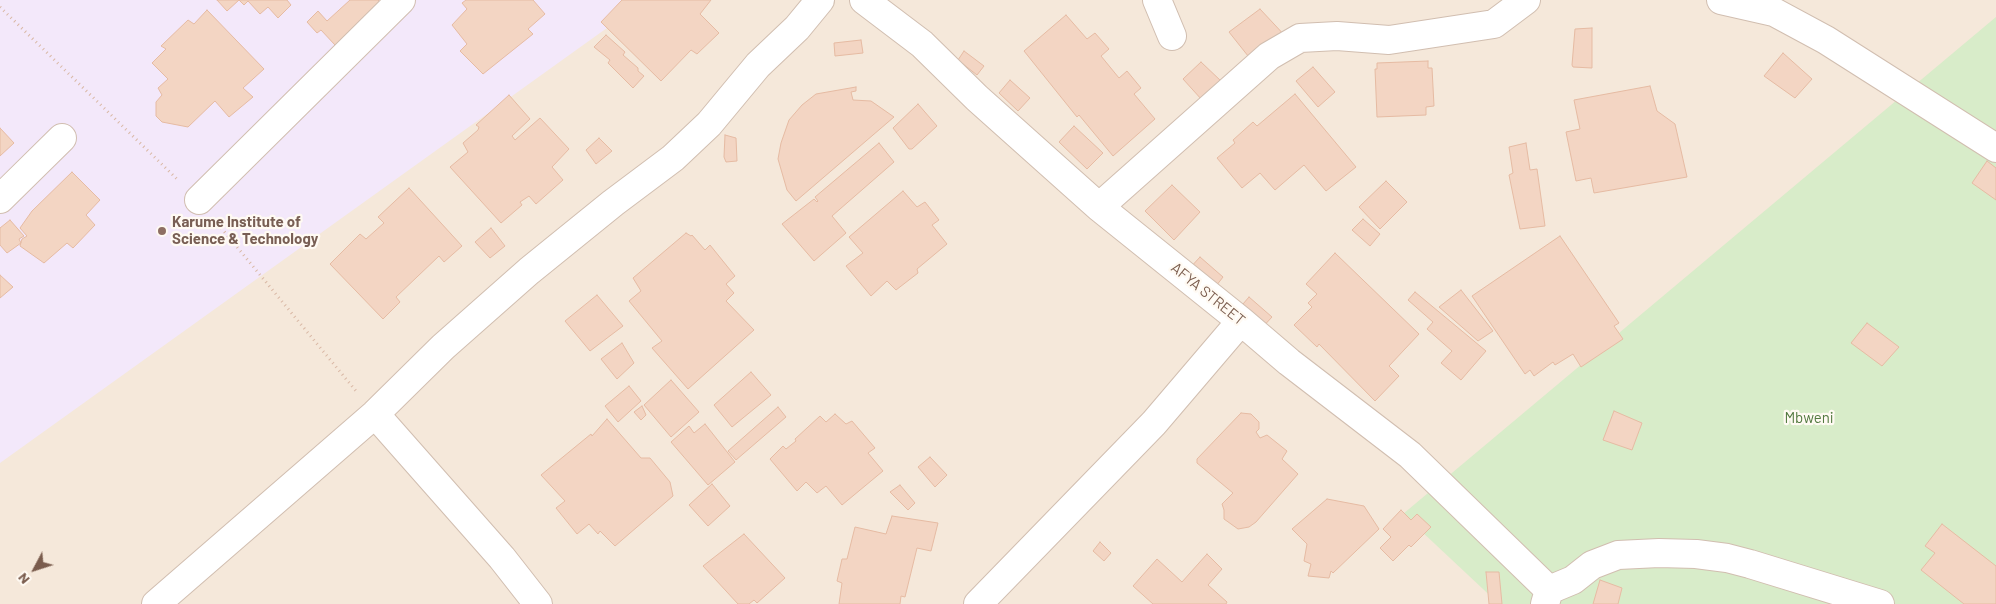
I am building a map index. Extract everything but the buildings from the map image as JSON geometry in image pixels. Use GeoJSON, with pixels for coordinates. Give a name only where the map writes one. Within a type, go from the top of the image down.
{"type":"FeatureCollection","features":[{"type":"Feature","properties":{"kind":"street"},"geometry":{"type":"LineString","coordinates":[[199,200],[401,0]]}},
{"type":"Feature","properties":{"kind":"street"},"geometry":{"type":"LineString","coordinates":[[156,604],[375,414],[443,347],[529,271],[613,203],[673,158],[709,124],[758,65],[797,28],[820,0]]}},
{"type":"Feature","properties":{"kind":"street","name":"AFYA STREET"},"geometry":{"type":"LineString","coordinates":[[864,0],[922,44],[977,98],[1099,207],[1289,362],[1410,455],[1547,597]]}},
{"type":"Feature","properties":{"kind":"street"},"geometry":{"type":"LineString","coordinates":[[1157,0],[1172,36]]}},
{"type":"Feature","properties":{"kind":"street"},"geometry":{"type":"LineString","coordinates":[[1099,207],[1269,56],[1300,38],[1337,36],[1389,40],[1494,24],[1526,0]]}},
{"type":"Feature","properties":{"kind":"street"},"geometry":{"type":"LineString","coordinates":[[1721,0],[1774,12],[1826,40],[1996,148]]}},
{"type":"Feature","properties":{"kind":"street"},"geometry":{"type":"LineString","coordinates":[[0,199],[62,138]]}},
{"type":"Feature","properties":{"kind":"street"},"geometry":{"type":"LineString","coordinates":[[978,604],[1154,423],[1241,321]]}},
{"type":"Feature","properties":{"kind":"street"},"geometry":{"type":"LineString","coordinates":[[375,414],[502,558],[538,604]]}},
{"type":"Feature","properties":{"kind":"street"},"geometry":{"type":"LineString","coordinates":[[1547,597],[1592,566],[1618,555],[1660,553],[1696,554],[1750,564],[1880,604]]}},
{"type":"Feature","properties":{"kind":"shaded area"},"geometry":{"type":"Polygon","coordinates":[[[0,0],[1996,0],[1996,604],[0,604],[0,0]]]}},
{"type":"Feature","properties":{"kind":"shaded area","name":"Karume Institute of Science & Technology"},"geometry":{"type":"Polygon","coordinates":[[[0,0],[646,0],[0,463],[0,0]]]}},
{"type":"Feature","properties":{"kind":"green space","name":"Mbweni"},"geometry":{"type":"Polygon","coordinates":[[[1996,17],[1996,604],[1499,604],[1403,514],[1996,17]]]}},
{"type":"Feature","properties":{"kind":"place","name":"Karume Institute of Science & Technology"},"geometry":{"type":"Point","coordinates":[162,231]}}]}
